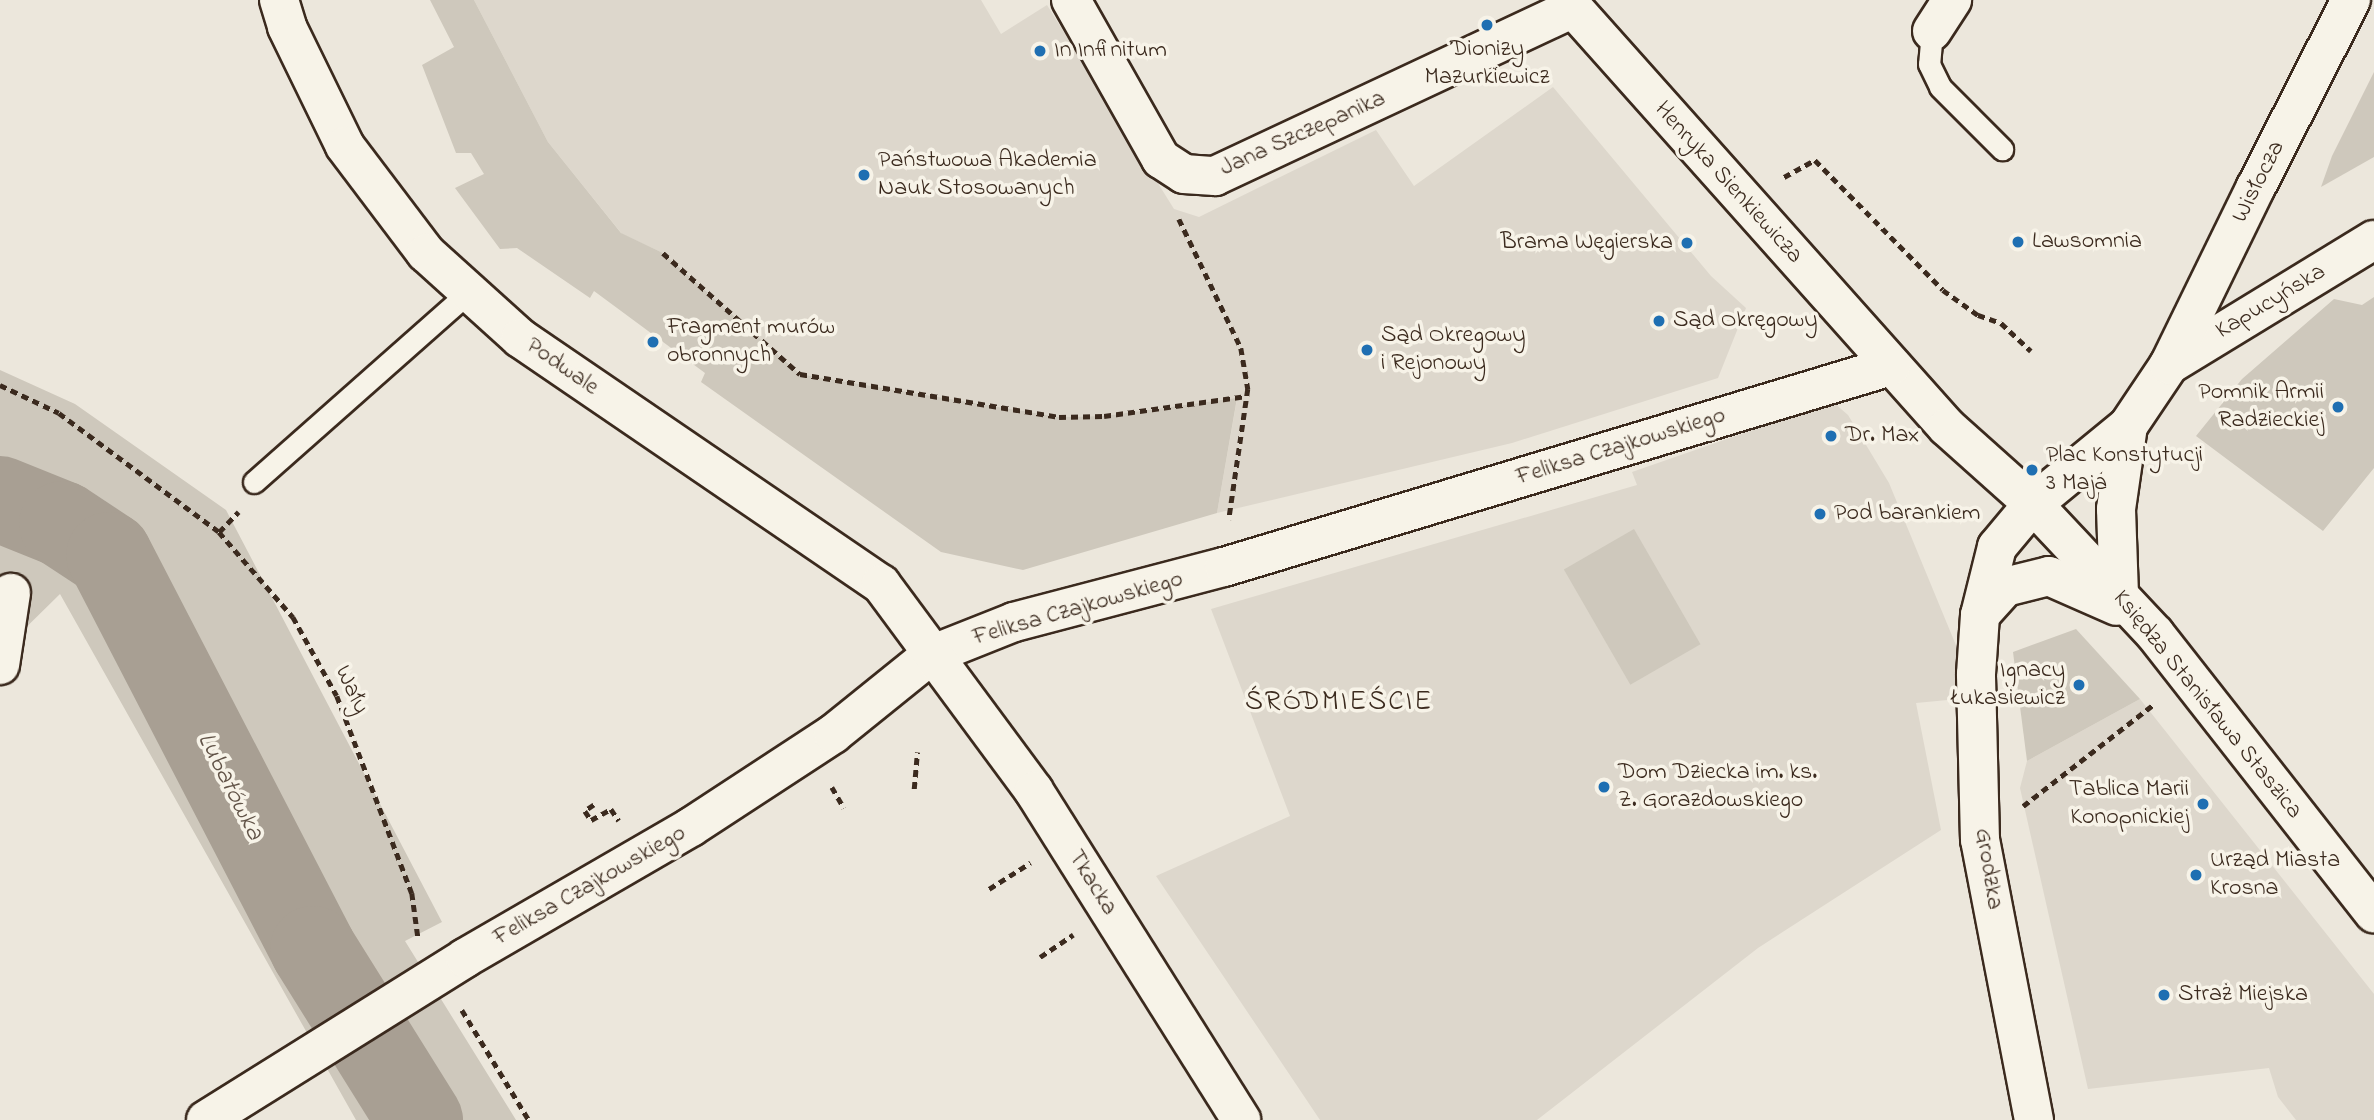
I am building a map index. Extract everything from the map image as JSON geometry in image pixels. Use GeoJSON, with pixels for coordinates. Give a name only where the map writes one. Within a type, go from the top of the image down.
{"type":"FeatureCollection","features":[{"type":"Feature","properties":{"kind":"street","name":"Podwale"},"geometry":{"type":"LineString","coordinates":[[279,0],[287,27],[345,146],[426,253],[520,338],[881,584],[932,655]]}},
{"type":"Feature","properties":{"kind":"street","name":"Jana Szczepanika"},"geometry":{"type":"LineString","coordinates":[[1070,0],[1161,159],[1184,174],[1214,176],[1568,5]]}},
{"type":"Feature","properties":{"kind":"street","name":"Wisłocza"},"geometry":{"type":"LineString","coordinates":[[2169,365],[2351,0]]}},
{"type":"Feature","properties":{"kind":"street","name":"Henryka Sienkiewicza"},"geometry":{"type":"LineString","coordinates":[[1568,5],[1891,366]]}},
{"type":"Feature","properties":{"kind":"street","name":"Kapucyńska"},"geometry":{"type":"LineString","coordinates":[[2169,365],[2374,240]]}},
{"type":"Feature","properties":{"kind":"street"},"geometry":{"type":"LineString","coordinates":[[1891,366],[1972,452],[2032,504],[2128,426],[2169,365]]}},
{"type":"Feature","properties":{"kind":"street","name":"Feliksa Czajkowskiego"},"geometry":{"type":"LineString","coordinates":[[205,1120],[437,976],[691,827],[834,734],[932,655],[1014,622],[1224,567],[1891,366]]}},
{"type":"Feature","properties":{"kind":"street"},"geometry":{"type":"LineString","coordinates":[[2119,595],[2116,509],[2128,426]]}},
{"type":"Feature","properties":{"kind":"street","name":"Księdza Stanisława Staszica"},"geometry":{"type":"LineString","coordinates":[[2032,504],[2155,634],[2374,913]]}},
{"type":"Feature","properties":{"kind":"street","name":"Grodzka"},"geometry":{"type":"LineString","coordinates":[[2032,504],[1997,547],[1980,615],[1976,674],[1980,840],[2034,1120]]}},
{"type":"Feature","properties":{"kind":"street"},"geometry":{"type":"LineString","coordinates":[[1980,615],[2005,587],[2049,576],[2109,600],[2155,634]]}},
{"type":"Feature","properties":{"kind":"street"},"geometry":{"type":"LineString","coordinates":[[0,665],[11,593]]}},
{"type":"Feature","properties":{"kind":"street","name":"Tkacka"},"geometry":{"type":"LineString","coordinates":[[932,655],[1034,791],[1241,1120]]}},
{"type":"Feature","properties":{"kind":"lane"},"geometry":{"type":"LineString","coordinates":[[1942,15],[1929,64],[1940,87],[2002,149]]}},
{"type":"Feature","properties":{"kind":"lane"},"geometry":{"type":"LineString","coordinates":[[254,482],[469,292]]}},
{"type":"Feature","properties":{"kind":"path"},"geometry":{"type":"LineString","coordinates":[[1797,171],[1815,160],[1943,290],[1978,315],[2001,323],[2031,351]]}},
{"type":"Feature","properties":{"kind":"path"},"geometry":{"type":"LineString","coordinates":[[1174,209],[1241,348],[1247,397],[1227,528]]}},
{"type":"Feature","properties":{"kind":"path"},"geometry":{"type":"LineString","coordinates":[[663,253],[800,374],[1059,417],[1104,416],[1247,397]]}},
{"type":"Feature","properties":{"kind":"path","name":"Wały"},"geometry":{"type":"LineString","coordinates":[[0,385],[59,413],[219,532],[293,617],[337,696],[412,893],[417,935],[437,976],[529,1120]]}},
{"type":"Feature","properties":{"kind":"path"},"geometry":{"type":"LineString","coordinates":[[2019,808],[2158,700]]}},
{"type":"Feature","properties":{"kind":"path"},"geometry":{"type":"LineString","coordinates":[[914,789],[916,752]]}},
{"type":"Feature","properties":{"kind":"path"},"geometry":{"type":"LineString","coordinates":[[840,799],[844,808]]}},
{"type":"Feature","properties":{"kind":"path"},"geometry":{"type":"LineString","coordinates":[[594,805],[585,811],[591,820],[611,809]]}},
{"type":"Feature","properties":{"kind":"path"},"geometry":{"type":"LineString","coordinates":[[989,889],[1021,869]]}},
{"type":"Feature","properties":{"kind":"path"},"geometry":{"type":"LineString","coordinates":[[1040,957],[1082,929]]}},
{"type":"Feature","properties":{"kind":"shaded area"},"geometry":{"type":"Polygon","coordinates":[[[430,0],[474,0],[548,142],[621,233],[663,253],[800,374],[1059,417],[1104,416],[1237,398],[1217,513],[1023,570],[941,552],[701,382],[705,373],[594,291],[590,298],[517,248],[500,249],[455,188],[484,174],[471,153],[456,153],[422,65],[454,47],[430,0]]]}},
{"type":"Feature","properties":{"kind":"shaded area"},"geometry":{"type":"Polygon","coordinates":[[[474,0],[981,0],[1001,34],[1047,5],[1174,209],[1199,217],[1376,130],[1414,186],[1553,87],[1711,276],[1746,308],[1718,378],[1512,443],[1217,513],[1237,399],[1104,416],[1059,417],[800,374],[663,253],[622,234],[548,142],[474,0]]]}},
{"type":"Feature","properties":{"kind":"shaded area"},"geometry":{"type":"Polygon","coordinates":[[[2374,72],[2374,157],[2321,187],[2332,156],[2374,72]]]}},
{"type":"Feature","properties":{"kind":"shaded area"},"geometry":{"type":"Polygon","coordinates":[[[2374,297],[2374,468],[2323,531],[2196,436],[2242,379],[2334,299],[2362,305],[2374,297]]]}},
{"type":"Feature","properties":{"kind":"shaded area"},"geometry":{"type":"Polygon","coordinates":[[[0,370],[75,404],[226,510],[442,922],[405,941],[516,1120],[356,1120],[60,594],[0,653],[0,370]]]}},
{"type":"Feature","properties":{"kind":"shaded area"},"geometry":{"type":"Polygon","coordinates":[[[1833,402],[1848,415],[1889,483],[1960,655],[1958,699],[1916,703],[1941,830],[1758,948],[1537,1120],[1320,1120],[1156,876],[1290,816],[1211,609],[1637,485],[1632,472],[1833,402]]]}},
{"type":"Feature","properties":{"kind":"shaded area"},"geometry":{"type":"Polygon","coordinates":[[[1634,529],[1700,644],[1630,685],[1564,570],[1634,529]]]}},
{"type":"Feature","properties":{"kind":"shaded area"},"geometry":{"type":"Polygon","coordinates":[[[2076,629],[2140,699],[2027,761],[2013,652],[2076,629]]]}},
{"type":"Feature","properties":{"kind":"shaded area"},"geometry":{"type":"Polygon","coordinates":[[[2140,699],[2374,994],[2374,1120],[2296,1120],[2278,1097],[2269,1068],[2088,1089],[2020,788],[2027,761],[2140,699]]]}},
{"type":"Feature","properties":{"kind":"waterway","name":"Lubatówka"},"geometry":{"type":"LineString","coordinates":[[0,499],[62,524],[109,555],[313,949],[420,1120]]}},
{"type":"Feature","properties":{"kind":"place","name":"Dionizy Mazurkiewicz"},"geometry":{"type":"Point","coordinates":[1487,25]}},
{"type":"Feature","properties":{"kind":"place","name":"In Infinitum"},"geometry":{"type":"Point","coordinates":[1040,51]}},
{"type":"Feature","properties":{"kind":"place","name":"Państwowa Akademia Nauk Stosowanych"},"geometry":{"type":"Point","coordinates":[864,175]}},
{"type":"Feature","properties":{"kind":"place","name":"Lawsomnia"},"geometry":{"type":"Point","coordinates":[2018,242]}},
{"type":"Feature","properties":{"kind":"place","name":"Brama Węgierska"},"geometry":{"type":"Point","coordinates":[1687,243]}},
{"type":"Feature","properties":{"kind":"place","name":"Sąd Okręgowy"},"geometry":{"type":"Point","coordinates":[1659,321]}},
{"type":"Feature","properties":{"kind":"place","name":"Fragment murów obronnych"},"geometry":{"type":"Point","coordinates":[653,342]}},
{"type":"Feature","properties":{"kind":"place","name":"Sąd Okregowy i Rejonowy"},"geometry":{"type":"Point","coordinates":[1367,350]}},
{"type":"Feature","properties":{"kind":"place","name":"Pomnik Armii Radzieckiej"},"geometry":{"type":"Point","coordinates":[2338,407]}},
{"type":"Feature","properties":{"kind":"place","name":"Dr. Max"},"geometry":{"type":"Point","coordinates":[1831,436]}},
{"type":"Feature","properties":{"kind":"place","name":"Plac Konstytucji 3 Maja"},"geometry":{"type":"Point","coordinates":[2032,470]}},
{"type":"Feature","properties":{"kind":"place","name":"Pod barankiem"},"geometry":{"type":"Point","coordinates":[1820,514]}},
{"type":"Feature","properties":{"kind":"place","name":"Ignacy Łukasiewicz"},"geometry":{"type":"Point","coordinates":[2079,685]}},
{"type":"Feature","properties":{"kind":"place","name":"Dom Dziecka im. ks. Z. Gorazdowskiego"},"geometry":{"type":"Point","coordinates":[1604,787]}},
{"type":"Feature","properties":{"kind":"place","name":"Tablica Marii Konopnickiej"},"geometry":{"type":"Point","coordinates":[2203,804]}},
{"type":"Feature","properties":{"kind":"place","name":"Urząd Miasta Krosna"},"geometry":{"type":"Point","coordinates":[2196,875]}},
{"type":"Feature","properties":{"kind":"place","name":"Straż Miejska"},"geometry":{"type":"Point","coordinates":[2164,995]}},
{"type":"Feature","properties":{"kind":"district","name":"ŚRÓDMIEŚCIE"},"geometry":{"type":"Point","coordinates":[1339,703]}}]}
